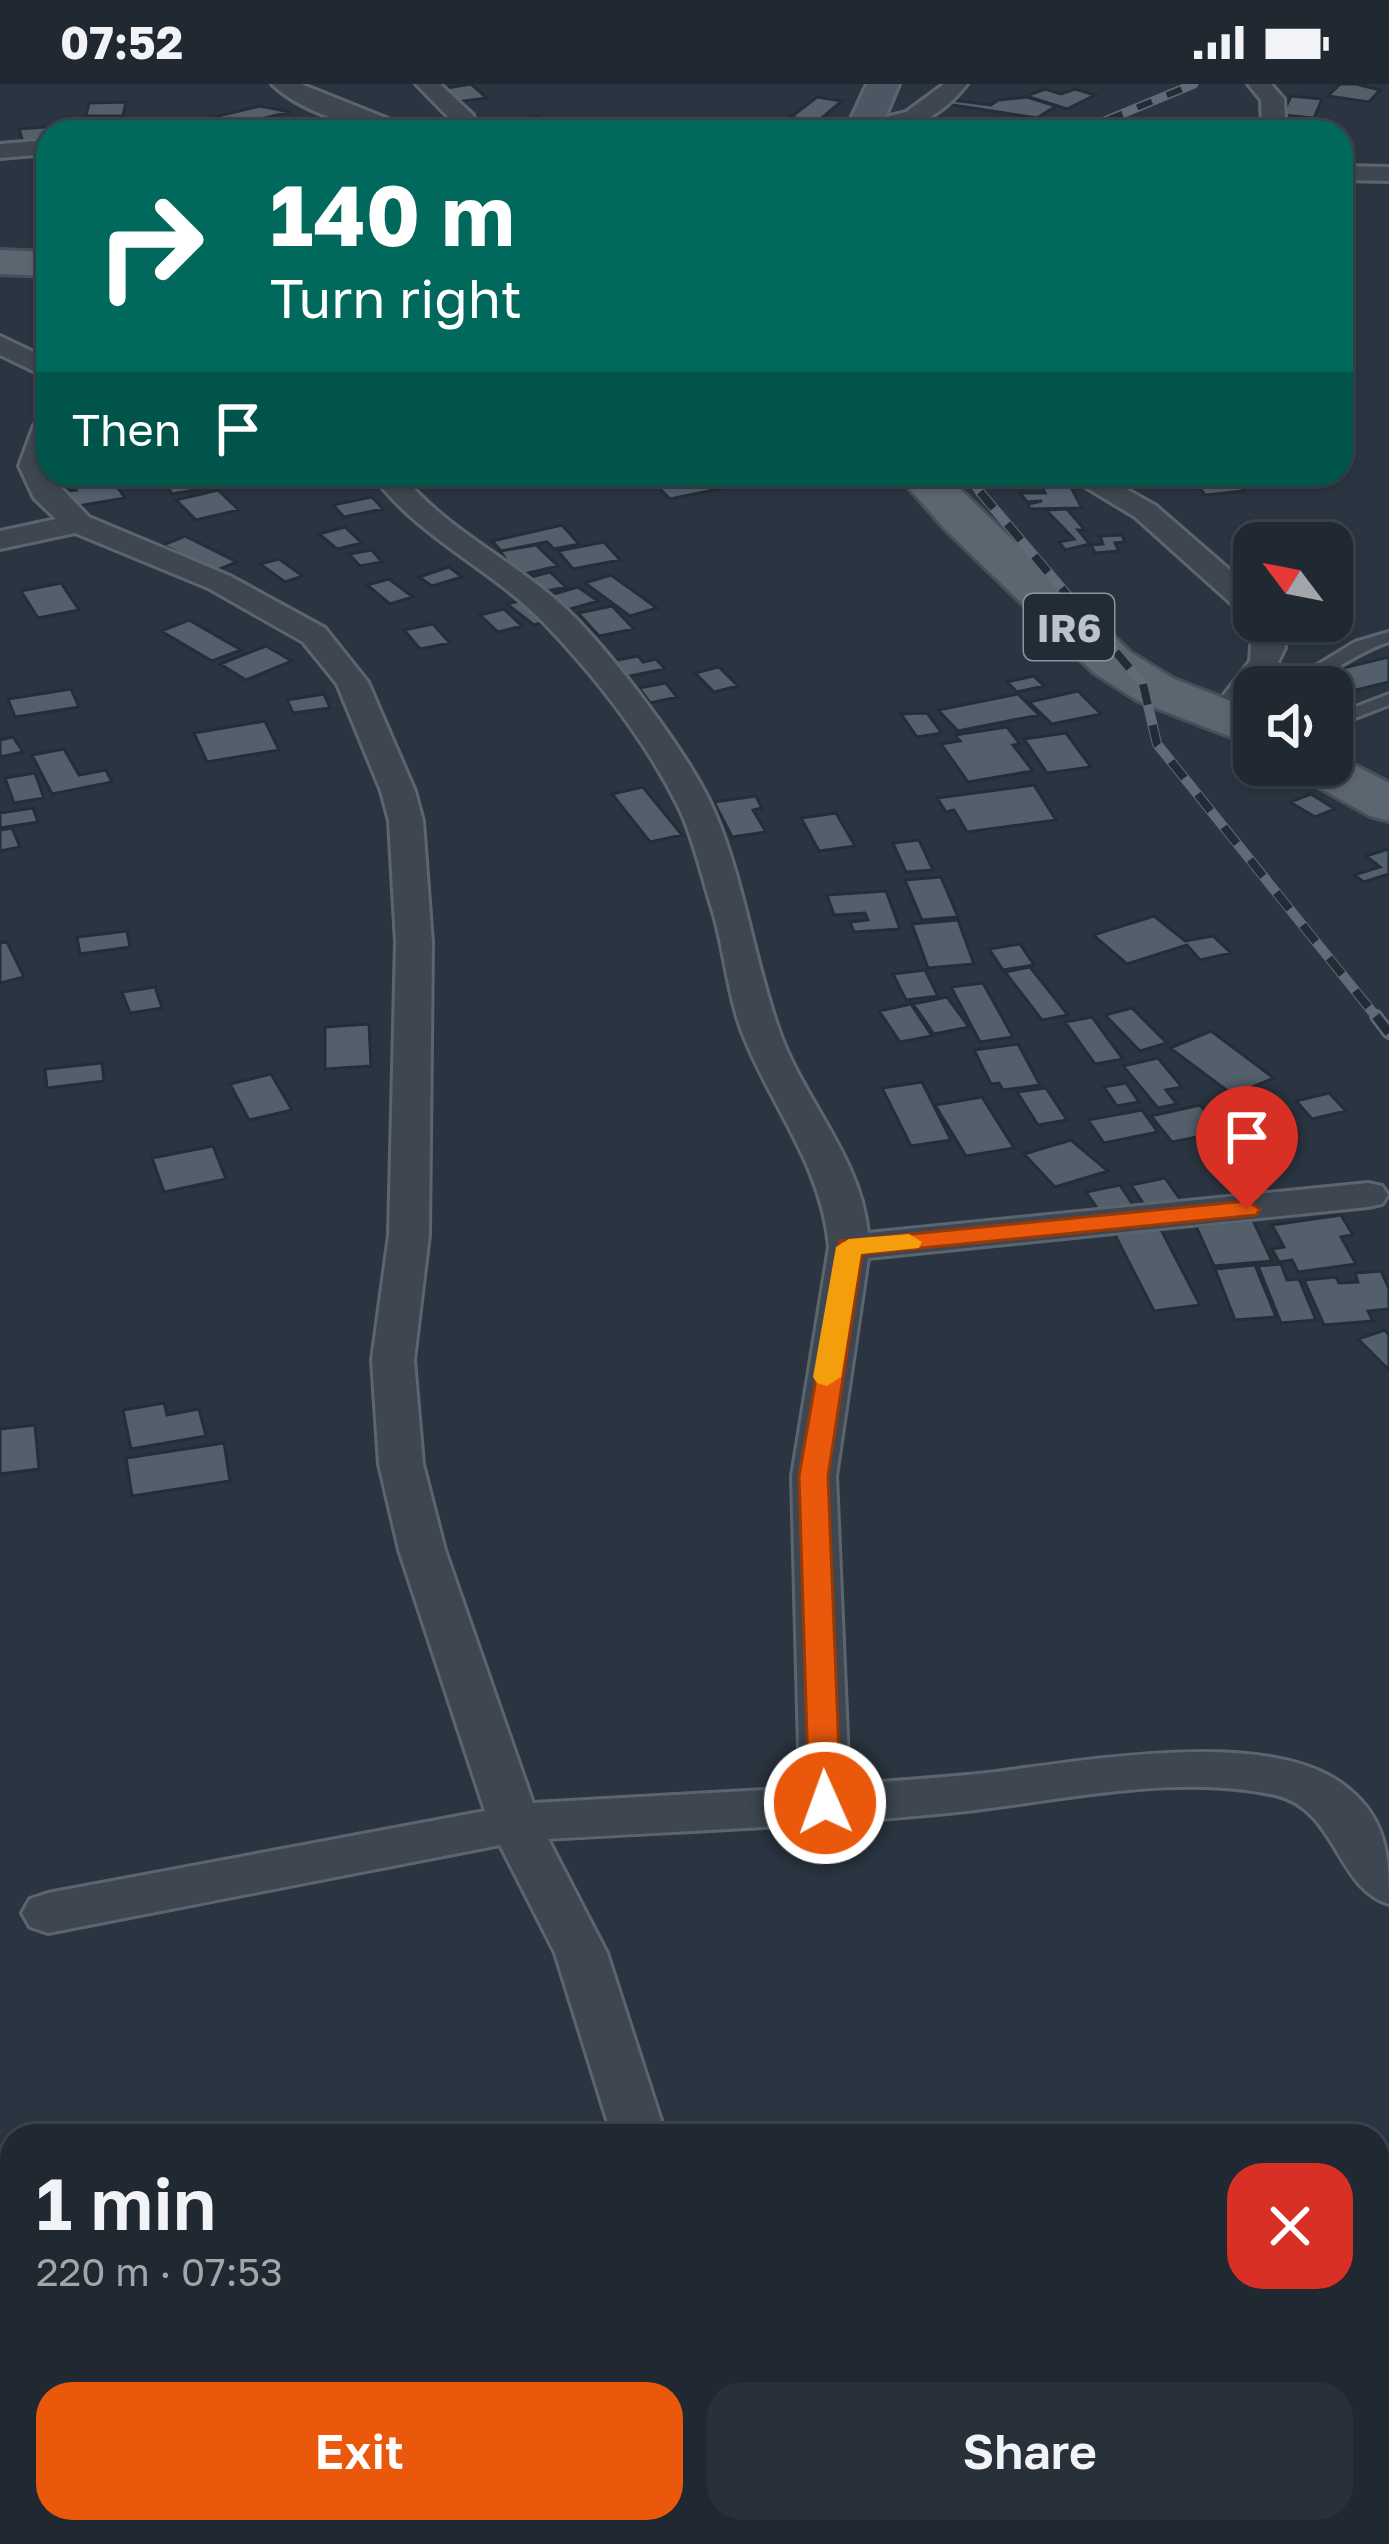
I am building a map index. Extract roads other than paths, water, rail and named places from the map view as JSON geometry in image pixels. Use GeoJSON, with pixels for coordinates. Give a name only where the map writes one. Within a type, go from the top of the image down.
{"type":"FeatureCollection","features":[{"type":"Feature","properties":{"kind":"main road"},"geometry":{"type":"LineString","coordinates":[[867,120],[884,84]]}},
{"type":"Feature","properties":{"kind":"main road"},"geometry":{"type":"LineString","coordinates":[[0,262],[36,264]]}},
{"type":"Feature","properties":{"kind":"main road","name":"IR6"},"geometry":{"type":"LineString","coordinates":[[930,486],[956,519],[1033,587],[1063,622],[1143,684],[1233,716]]}},
{"type":"Feature","properties":{"kind":"main road"},"geometry":{"type":"LineString","coordinates":[[1353,786],[1389,806]]}},
{"type":"Feature","properties":{"kind":"street"},"geometry":{"type":"LineString","coordinates":[[284,84],[329,107],[371,120]]}},
{"type":"Feature","properties":{"kind":"street"},"geometry":{"type":"LineString","coordinates":[[428,84],[465,120]]}},
{"type":"Feature","properties":{"kind":"street"},"geometry":{"type":"LineString","coordinates":[[910,120],[956,84]]}},
{"type":"Feature","properties":{"kind":"street"},"geometry":{"type":"LineString","coordinates":[[1259,84],[1272,99],[1273,120]]}},
{"type":"Feature","properties":{"kind":"street"},"geometry":{"type":"LineString","coordinates":[[0,151],[36,148]]}},
{"type":"Feature","properties":{"kind":"street"},"geometry":{"type":"LineString","coordinates":[[1353,173],[1389,174]]}},
{"type":"Feature","properties":{"kind":"street"},"geometry":{"type":"LineString","coordinates":[[0,344],[36,364]]}},
{"type":"Feature","properties":{"kind":"street"},"geometry":{"type":"LineString","coordinates":[[43,486],[78,523],[219,582],[314,635],[352,682],[398,790],[406,821],[415,942],[409,1235],[393,1360],[401,1464],[422,1550],[472,1687],[514,1823],[581,1953],[634,2124]]}},
{"type":"Feature","properties":{"kind":"street"},"geometry":{"type":"LineString","coordinates":[[395,486],[412,508],[552,613],[617,687],[682,785],[697,810],[732,917],[762,1035],[830,1165],[846,1211],[849,1247],[814,1476],[825,1803]]}},
{"type":"Feature","properties":{"kind":"street"},"geometry":{"type":"LineString","coordinates":[[1100,486],[1145,511],[1233,589]]}},
{"type":"Feature","properties":{"kind":"street"},"geometry":{"type":"LineString","coordinates":[[0,540],[78,523]]}},
{"type":"Feature","properties":{"kind":"street"},"geometry":{"type":"LineString","coordinates":[[849,1247],[1368,1196]]}},
{"type":"Feature","properties":{"kind":"street"},"geometry":{"type":"LineString","coordinates":[[48,1913],[378,1853],[514,1823],[825,1803],[1138,1773],[1282,1778],[1310,1787],[1338,1805],[1389,1885]]}},
{"type":"Feature","properties":{"kind":"lane"},"geometry":{"type":"LineString","coordinates":[[1325,666],[1361,645],[1389,637]]}},
{"type":"Feature","properties":{"kind":"lane"},"geometry":{"type":"LineString","coordinates":[[1353,714],[1389,699]]}},
{"type":"Feature","properties":{"kind":"railway"},"geometry":{"type":"LineString","coordinates":[[1107,120],[1194,84]]}},
{"type":"Feature","properties":{"kind":"railway"},"geometry":{"type":"LineString","coordinates":[[975,486],[983,495]]}},
{"type":"Feature","properties":{"kind":"railway"},"geometry":{"type":"LineString","coordinates":[[980,492],[1143,684],[1157,744],[1378,1019]]}},
{"type":"Feature","properties":{"kind":"railway"},"geometry":{"type":"LineString","coordinates":[[1376,1016],[1389,1033]]}}]}
